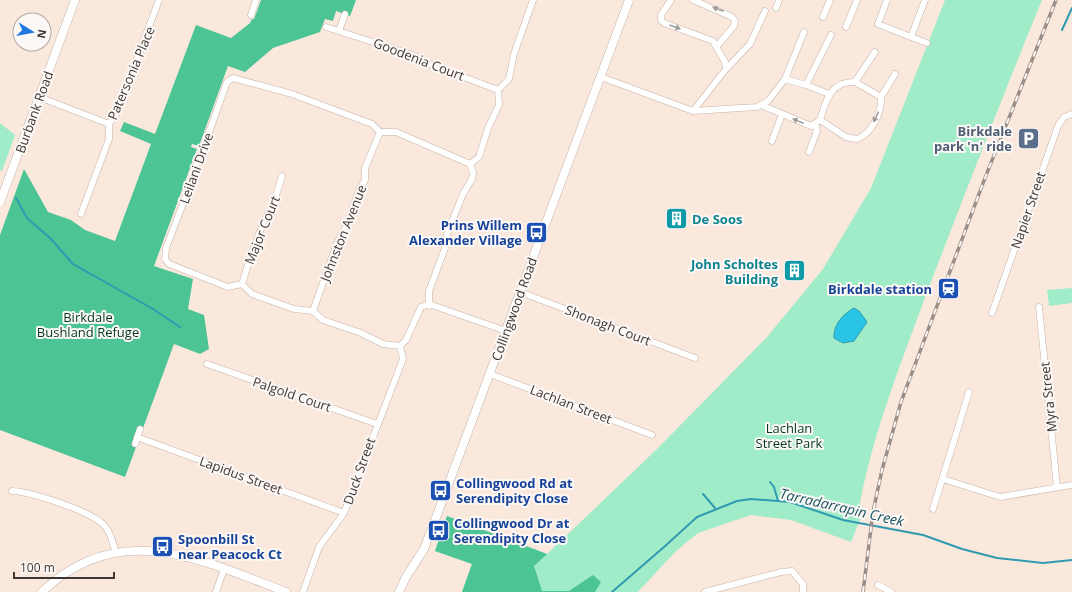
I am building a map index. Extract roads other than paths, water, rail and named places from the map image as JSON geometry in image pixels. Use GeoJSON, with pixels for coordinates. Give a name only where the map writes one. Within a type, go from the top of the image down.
{"type":"FeatureCollection","features":[{"type":"Feature","properties":{"kind":"street","name":"Burbank Road"},"geometry":{"type":"LineString","coordinates":[[0,202],[75,0]]}},
{"type":"Feature","properties":{"kind":"street","name":"Patersonia Place"},"geometry":{"type":"LineString","coordinates":[[81,214],[109,139],[109,124],[117,112],[160,0]]}},
{"type":"Feature","properties":{"kind":"street"},"geometry":{"type":"LineString","coordinates":[[251,15],[255,0]]}},
{"type":"Feature","properties":{"kind":"street"},"geometry":{"type":"LineString","coordinates":[[429,304],[429,291],[445,248],[447,234],[472,179],[473,173],[470,164],[479,157],[488,128],[500,105],[498,90],[509,79],[514,54],[533,0]]}},
{"type":"Feature","properties":{"kind":"street","name":"Collingwood Road"},"geometry":{"type":"LineString","coordinates":[[399,592],[406,577],[424,549],[629,0]]}},
{"type":"Feature","properties":{"kind":"street"},"geometry":{"type":"LineString","coordinates":[[671,0],[661,15],[661,20],[664,23],[713,41],[725,62],[726,69]]}},
{"type":"Feature","properties":{"kind":"street"},"geometry":{"type":"LineString","coordinates":[[693,0],[732,16],[734,26],[717,46]]}},
{"type":"Feature","properties":{"kind":"street"},"geometry":{"type":"LineString","coordinates":[[776,8],[779,0]]}},
{"type":"Feature","properties":{"kind":"street"},"geometry":{"type":"LineString","coordinates":[[824,17],[830,0]]}},
{"type":"Feature","properties":{"kind":"street"},"geometry":{"type":"LineString","coordinates":[[846,27],[857,0]]}},
{"type":"Feature","properties":{"kind":"street"},"geometry":{"type":"LineString","coordinates":[[887,0],[878,24],[927,43]]}},
{"type":"Feature","properties":{"kind":"street"},"geometry":{"type":"LineString","coordinates":[[911,37],[925,0]]}},
{"type":"Feature","properties":{"kind":"street"},"geometry":{"type":"LineString","coordinates":[[693,111],[726,69],[750,44],[765,11]]}},
{"type":"Feature","properties":{"kind":"street"},"geometry":{"type":"LineString","coordinates":[[339,31],[345,14]]}},
{"type":"Feature","properties":{"kind":"street","name":"Goodenia Court"},"geometry":{"type":"LineString","coordinates":[[326,26],[413,54],[427,63],[498,90]]}},
{"type":"Feature","properties":{"kind":"street"},"geometry":{"type":"LineString","coordinates":[[601,77],[693,111],[761,105],[768,101],[785,79],[804,32]]}},
{"type":"Feature","properties":{"kind":"street"},"geometry":{"type":"LineString","coordinates":[[806,85],[830,35]]}},
{"type":"Feature","properties":{"kind":"street"},"geometry":{"type":"LineString","coordinates":[[855,82],[875,52]]}},
{"type":"Feature","properties":{"kind":"street"},"geometry":{"type":"LineString","coordinates":[[820,120],[846,137],[857,139],[867,132],[878,117],[881,104],[880,98],[895,74]]}},
{"type":"Feature","properties":{"kind":"street","name":"Leilani Drive"},"geometry":{"type":"LineString","coordinates":[[242,284],[228,287],[193,274],[169,264],[165,259],[164,254],[227,82],[233,78],[240,78],[271,90],[292,94],[372,124],[380,132],[396,132],[470,164]]}},
{"type":"Feature","properties":{"kind":"street"},"geometry":{"type":"LineString","coordinates":[[785,79],[829,94]]}},
{"type":"Feature","properties":{"kind":"street"},"geometry":{"type":"LineString","coordinates":[[761,105],[811,126],[820,120],[829,94],[842,84],[855,82],[880,98]]}},
{"type":"Feature","properties":{"kind":"street"},"geometry":{"type":"LineString","coordinates":[[39,98],[109,124]]}},
{"type":"Feature","properties":{"kind":"street"},"geometry":{"type":"LineString","coordinates":[[772,141],[782,114]]}},
{"type":"Feature","properties":{"kind":"street","name":"Napier Street"},"geometry":{"type":"LineString","coordinates":[[992,313],[1058,126],[1064,117],[1072,114]]}},
{"type":"Feature","properties":{"kind":"street"},"geometry":{"type":"LineString","coordinates":[[809,152],[818,131],[815,124]]}},
{"type":"Feature","properties":{"kind":"street","name":"Johnston Avenue"},"geometry":{"type":"LineString","coordinates":[[313,312],[336,243],[345,229],[359,190],[365,180],[366,168],[380,132]]}},
{"type":"Feature","properties":{"kind":"street","name":"Major Court"},"geometry":{"type":"LineString","coordinates":[[242,284],[252,252],[264,221],[274,202],[282,176]]}},
{"type":"Feature","properties":{"kind":"street"},"geometry":{"type":"LineString","coordinates":[[242,284],[252,294],[294,308],[313,312],[323,320],[361,333],[383,344],[400,346],[406,340],[421,307],[429,304],[506,331]]}},
{"type":"Feature","properties":{"kind":"street","name":"Shonagh Court"},"geometry":{"type":"LineString","coordinates":[[520,292],[695,358]]}},
{"type":"Feature","properties":{"kind":"street","name":"Myra Street"},"geometry":{"type":"LineString","coordinates":[[1039,307],[1057,487]]}},
{"type":"Feature","properties":{"kind":"street","name":"Duck Street"},"geometry":{"type":"LineString","coordinates":[[303,592],[320,547],[344,513],[376,424],[402,359],[400,346]]}},
{"type":"Feature","properties":{"kind":"street","name":"Palgold Court"},"geometry":{"type":"LineString","coordinates":[[207,364],[376,424]]}},
{"type":"Feature","properties":{"kind":"street","name":"Lachlan Street"},"geometry":{"type":"LineString","coordinates":[[490,374],[652,435]]}},
{"type":"Feature","properties":{"kind":"street"},"geometry":{"type":"LineString","coordinates":[[933,510],[969,392]]}},
{"type":"Feature","properties":{"kind":"street"},"geometry":{"type":"LineString","coordinates":[[135,444],[140,429]]}},
{"type":"Feature","properties":{"kind":"street","name":"Lapidus Street"},"geometry":{"type":"LineString","coordinates":[[137,437],[344,513]]}},
{"type":"Feature","properties":{"kind":"street"},"geometry":{"type":"LineString","coordinates":[[943,479],[1000,497],[1072,485]]}},
{"type":"Feature","properties":{"kind":"street"},"geometry":{"type":"LineString","coordinates":[[12,491],[25,492],[95,517],[105,526],[110,535],[116,553]]}},
{"type":"Feature","properties":{"kind":"street"},"geometry":{"type":"LineString","coordinates":[[42,592],[58,578],[78,565],[116,553],[149,550],[166,552],[191,558],[286,592]]}},
{"type":"Feature","properties":{"kind":"street"},"geometry":{"type":"LineString","coordinates":[[216,592],[224,569]]}},
{"type":"Feature","properties":{"kind":"street"},"geometry":{"type":"LineString","coordinates":[[705,592],[774,574],[792,571],[803,584],[803,592]]}},
{"type":"Feature","properties":{"kind":"street"},"geometry":{"type":"LineString","coordinates":[[878,584],[891,592]]}},
{"type":"Feature","properties":{"kind":"water"},"geometry":{"type":"Polygon","coordinates":[[[854,308],[859,311],[867,322],[854,341],[843,343],[834,338],[835,329],[846,313],[854,308]]]}},
{"type":"Feature","properties":{"kind":"waterway"},"geometry":{"type":"LineString","coordinates":[[1062,30],[1072,8]]}},
{"type":"Feature","properties":{"kind":"waterway"},"geometry":{"type":"LineString","coordinates":[[16,198],[27,218],[51,239],[73,264],[153,309],[180,327]]}},
{"type":"Feature","properties":{"kind":"waterway"},"geometry":{"type":"LineString","coordinates":[[770,482],[774,487],[778,501]]}},
{"type":"Feature","properties":{"kind":"waterway"},"geometry":{"type":"LineString","coordinates":[[703,494],[715,508]]}},
{"type":"Feature","properties":{"kind":"waterway","name":"Tarradarrapin Creek"},"geometry":{"type":"LineString","coordinates":[[612,592],[697,517],[737,501],[751,499],[790,502],[843,520],[923,535],[962,549],[997,558],[1043,563],[1072,560]]}},
{"type":"Feature","properties":{"kind":"railway"},"geometry":{"type":"LineString","coordinates":[[863,592],[873,512],[882,470],[901,402],[985,178],[1056,0]]}},
{"type":"Feature","properties":{"kind":"place","name":"Birkdale park 'n' ride"},"geometry":{"type":"Point","coordinates":[1028,138]}},
{"type":"Feature","properties":{"kind":"place","name":"De Soos"},"geometry":{"type":"Point","coordinates":[677,219]}},
{"type":"Feature","properties":{"kind":"place","name":"Prins Willem Alexander Village"},"geometry":{"type":"Point","coordinates":[537,232]}},
{"type":"Feature","properties":{"kind":"place","name":"John Scholtes Building"},"geometry":{"type":"Point","coordinates":[794,271]}},
{"type":"Feature","properties":{"kind":"place","name":"Birkdale station"},"geometry":{"type":"Point","coordinates":[948,289]}},
{"type":"Feature","properties":{"kind":"place","name":"Collingwood Rd at Serendipity Close"},"geometry":{"type":"Point","coordinates":[441,490]}},
{"type":"Feature","properties":{"kind":"place","name":"Collingwood Dr at Serendipity Close"},"geometry":{"type":"Point","coordinates":[438,530]}},
{"type":"Feature","properties":{"kind":"place","name":"Spoonbill St near Peacock Ct"},"geometry":{"type":"Point","coordinates":[163,546]}},
{"type":"Feature","properties":{"kind":"park label","name":"Birkdale Bushland Refuge"},"geometry":{"type":"Point","coordinates":[88,324]}},
{"type":"Feature","properties":{"kind":"park label","name":"Lachlan Street Park"},"geometry":{"type":"Point","coordinates":[789,436]}}]}
